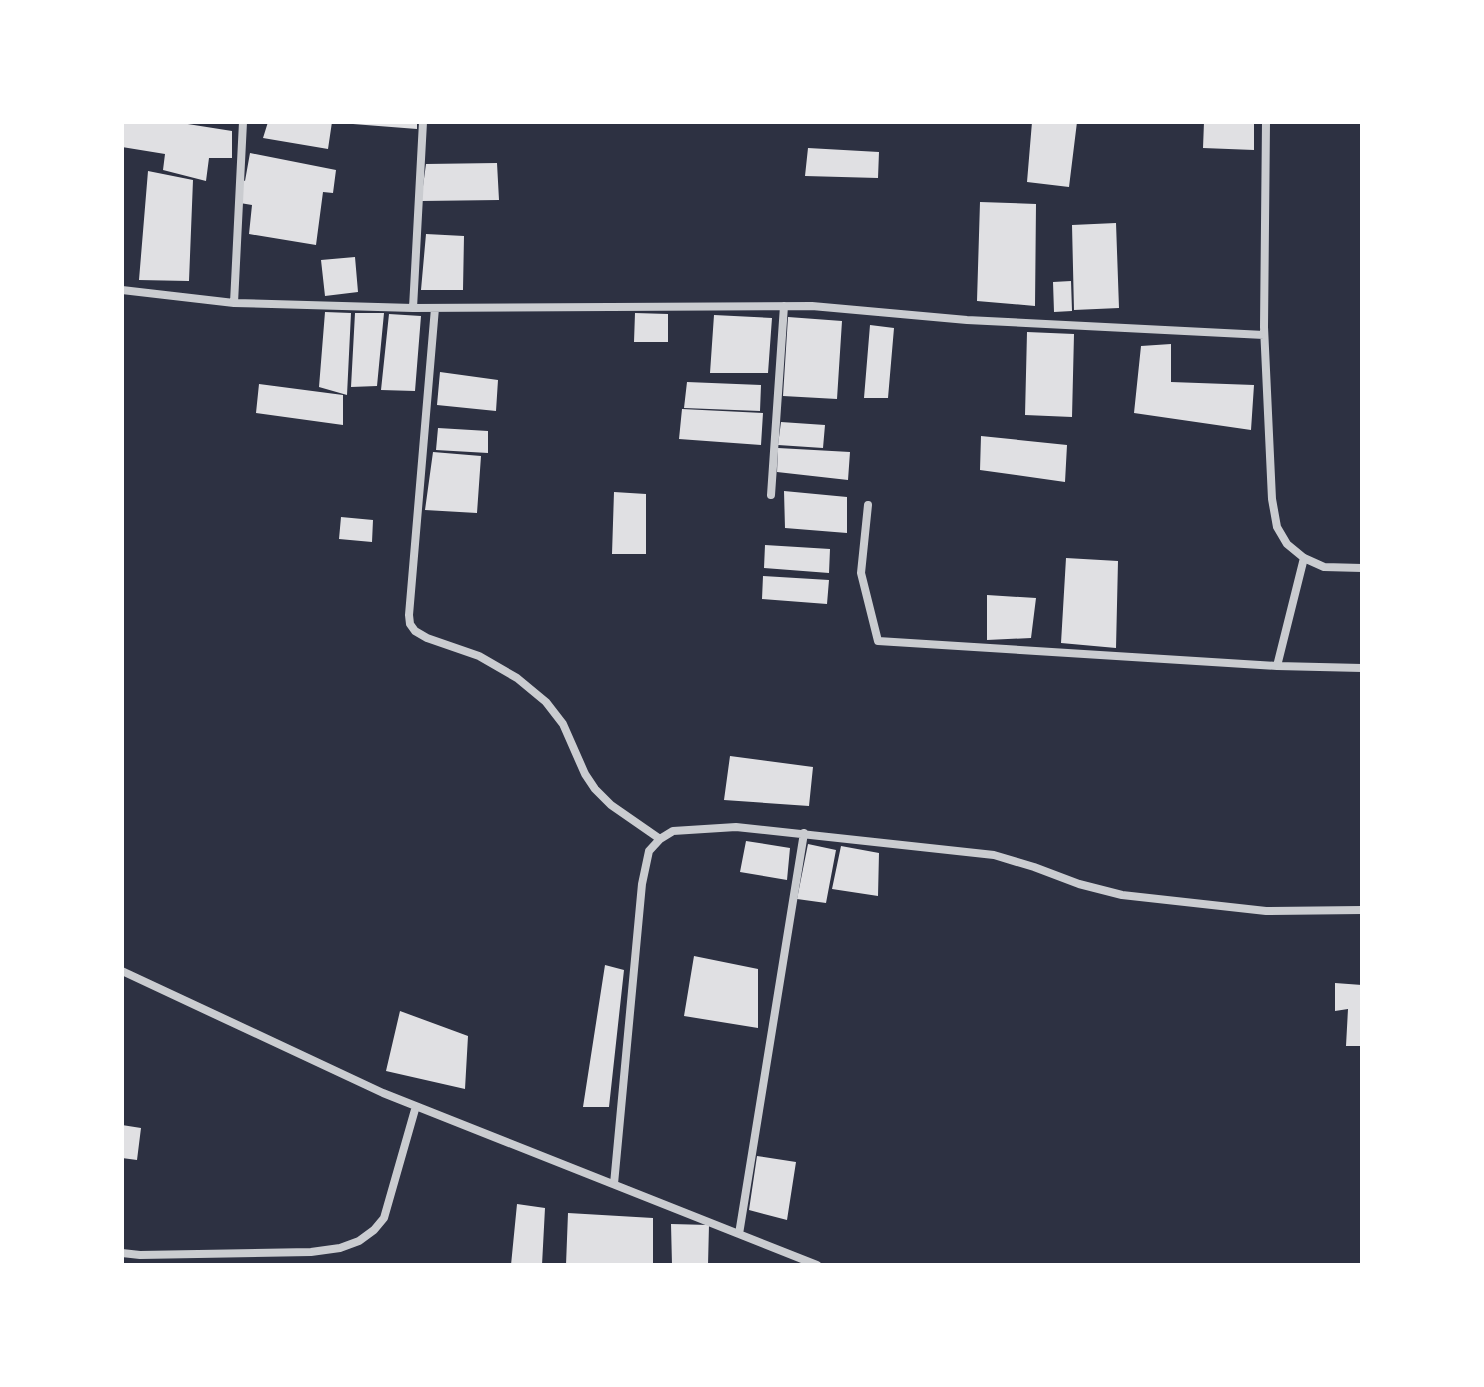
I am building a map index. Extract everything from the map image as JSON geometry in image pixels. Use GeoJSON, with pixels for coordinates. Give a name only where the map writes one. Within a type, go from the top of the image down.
{"type":"FeatureCollection","features":[{"type":"Feature","properties":{"kind":"street"},"geometry":{"type":"LineString","coordinates":[[234,303],[243,122]]}},
{"type":"Feature","properties":{"kind":"street"},"geometry":{"type":"LineString","coordinates":[[413,308],[423,122]]}},
{"type":"Feature","properties":{"kind":"street"},"geometry":{"type":"LineString","coordinates":[[1266,122],[1264,335],[1272,499],[1277,527],[1287,544],[1304,558],[1324,567],[1362,568]]}},
{"type":"Feature","properties":{"kind":"street"},"geometry":{"type":"LineString","coordinates":[[122,290],[234,303],[413,308],[812,306],[967,320],[1264,335]]}},
{"type":"Feature","properties":{"kind":"street"},"geometry":{"type":"LineString","coordinates":[[771,495],[784,306]]}},
{"type":"Feature","properties":{"kind":"street"},"geometry":{"type":"LineString","coordinates":[[435,308],[410,624],[427,638],[479,656],[517,678],[546,702],[563,724],[595,789],[611,805],[660,839]]}},
{"type":"Feature","properties":{"kind":"street"},"geometry":{"type":"LineString","coordinates":[[868,505],[861,573],[878,641],[1277,666],[1362,668]]}},
{"type":"Feature","properties":{"kind":"street"},"geometry":{"type":"LineString","coordinates":[[1277,666],[1304,558]]}},
{"type":"Feature","properties":{"kind":"street"},"geometry":{"type":"LineString","coordinates":[[614,1184],[642,884],[649,851],[673,831],[736,827],[804,833],[994,855],[1122,895],[1266,911],[1362,910]]}},
{"type":"Feature","properties":{"kind":"street"},"geometry":{"type":"LineString","coordinates":[[739,1234],[804,833]]}},
{"type":"Feature","properties":{"kind":"street"},"geometry":{"type":"LineString","coordinates":[[122,971],[383,1093],[817,1265]]}},
{"type":"Feature","properties":{"kind":"street"},"geometry":{"type":"LineString","coordinates":[[122,1253],[311,1252],[340,1248],[359,1241],[384,1218],[416,1106]]}},
{"type":"Feature","properties":{"kind":"building"},"geometry":{"type":"Polygon","coordinates":[[[122,122],[175,122],[232,131],[232,158],[209,158],[206,181],[163,170],[165,154],[122,147],[122,122]]]}},
{"type":"Feature","properties":{"kind":"building"},"geometry":{"type":"Polygon","coordinates":[[[268,122],[332,122],[328,149],[263,138],[268,122]]]}},
{"type":"Feature","properties":{"kind":"building"},"geometry":{"type":"Polygon","coordinates":[[[417,122],[417,129],[353,124],[417,122]]]}},
{"type":"Feature","properties":{"kind":"building"},"geometry":{"type":"Polygon","coordinates":[[[1032,122],[1077,122],[1069,187],[1027,182],[1032,122]]]}},
{"type":"Feature","properties":{"kind":"building"},"geometry":{"type":"Polygon","coordinates":[[[1204,122],[1254,123],[1254,150],[1203,148],[1204,122]]]}},
{"type":"Feature","properties":{"kind":"building"},"geometry":{"type":"Polygon","coordinates":[[[808,148],[879,152],[878,178],[805,176],[808,148]]]}},
{"type":"Feature","properties":{"kind":"building"},"geometry":{"type":"Polygon","coordinates":[[[250,153],[336,170],[333,193],[323,192],[316,245],[249,234],[252,205],[240,203],[250,153]]]}},
{"type":"Feature","properties":{"kind":"building"},"geometry":{"type":"Polygon","coordinates":[[[497,163],[499,200],[421,201],[426,164],[497,163]]]}},
{"type":"Feature","properties":{"kind":"building"},"geometry":{"type":"Polygon","coordinates":[[[148,171],[193,180],[189,281],[139,280],[148,171]]]}},
{"type":"Feature","properties":{"kind":"building"},"geometry":{"type":"Polygon","coordinates":[[[980,202],[1036,204],[1035,306],[977,301],[980,202]]]}},
{"type":"Feature","properties":{"kind":"building"},"geometry":{"type":"Polygon","coordinates":[[[1116,223],[1119,308],[1074,310],[1072,225],[1116,223]]]}},
{"type":"Feature","properties":{"kind":"building"},"geometry":{"type":"Polygon","coordinates":[[[426,234],[464,236],[463,290],[421,290],[426,234]]]}},
{"type":"Feature","properties":{"kind":"building"},"geometry":{"type":"Polygon","coordinates":[[[355,257],[358,292],[325,296],[321,260],[355,257]]]}},
{"type":"Feature","properties":{"kind":"building"},"geometry":{"type":"Polygon","coordinates":[[[1071,281],[1072,311],[1054,312],[1053,282],[1071,281]]]}},
{"type":"Feature","properties":{"kind":"building"},"geometry":{"type":"Polygon","coordinates":[[[325,312],[351,313],[347,395],[319,387],[325,312]]]}},
{"type":"Feature","properties":{"kind":"building"},"geometry":{"type":"Polygon","coordinates":[[[355,313],[384,313],[377,386],[351,387],[355,313]]]}},
{"type":"Feature","properties":{"kind":"building"},"geometry":{"type":"Polygon","coordinates":[[[635,313],[668,314],[668,342],[634,342],[635,313]]]}},
{"type":"Feature","properties":{"kind":"building"},"geometry":{"type":"Polygon","coordinates":[[[389,314],[421,316],[415,391],[381,390],[389,314]]]}},
{"type":"Feature","properties":{"kind":"building"},"geometry":{"type":"Polygon","coordinates":[[[714,315],[772,318],[768,373],[710,373],[714,315]]]}},
{"type":"Feature","properties":{"kind":"building"},"geometry":{"type":"Polygon","coordinates":[[[788,317],[842,321],[837,399],[783,396],[788,317]]]}},
{"type":"Feature","properties":{"kind":"building"},"geometry":{"type":"Polygon","coordinates":[[[870,325],[894,328],[888,398],[864,398],[870,325]]]}},
{"type":"Feature","properties":{"kind":"building"},"geometry":{"type":"Polygon","coordinates":[[[1027,332],[1074,334],[1072,417],[1025,415],[1027,332]]]}},
{"type":"Feature","properties":{"kind":"building"},"geometry":{"type":"Polygon","coordinates":[[[1171,344],[1171,382],[1254,385],[1251,430],[1134,413],[1141,346],[1171,344]]]}},
{"type":"Feature","properties":{"kind":"building"},"geometry":{"type":"Polygon","coordinates":[[[440,372],[498,380],[496,411],[437,405],[440,372]]]}},
{"type":"Feature","properties":{"kind":"building"},"geometry":{"type":"Polygon","coordinates":[[[687,382],[761,385],[760,411],[684,408],[687,382]]]}},
{"type":"Feature","properties":{"kind":"building"},"geometry":{"type":"Polygon","coordinates":[[[259,384],[343,395],[343,425],[256,413],[259,384]]]}},
{"type":"Feature","properties":{"kind":"building"},"geometry":{"type":"Polygon","coordinates":[[[682,409],[763,413],[761,445],[679,439],[682,409]]]}},
{"type":"Feature","properties":{"kind":"building"},"geometry":{"type":"Polygon","coordinates":[[[781,422],[825,425],[823,448],[778,445],[781,422]]]}},
{"type":"Feature","properties":{"kind":"building"},"geometry":{"type":"Polygon","coordinates":[[[438,428],[488,431],[488,453],[436,450],[438,428]]]}},
{"type":"Feature","properties":{"kind":"building"},"geometry":{"type":"Polygon","coordinates":[[[981,436],[1067,445],[1065,482],[980,470],[981,436]]]}},
{"type":"Feature","properties":{"kind":"building"},"geometry":{"type":"Polygon","coordinates":[[[778,448],[850,452],[848,480],[777,472],[778,448]]]}},
{"type":"Feature","properties":{"kind":"building"},"geometry":{"type":"Polygon","coordinates":[[[433,452],[481,456],[477,513],[425,510],[433,452]]]}},
{"type":"Feature","properties":{"kind":"building"},"geometry":{"type":"Polygon","coordinates":[[[784,491],[847,497],[847,533],[785,528],[784,491]]]}},
{"type":"Feature","properties":{"kind":"building"},"geometry":{"type":"Polygon","coordinates":[[[614,492],[646,494],[646,554],[612,554],[614,492]]]}},
{"type":"Feature","properties":{"kind":"building"},"geometry":{"type":"Polygon","coordinates":[[[341,517],[373,520],[372,542],[339,539],[341,517]]]}},
{"type":"Feature","properties":{"kind":"building"},"geometry":{"type":"Polygon","coordinates":[[[765,545],[830,549],[829,573],[764,568],[765,545]]]}},
{"type":"Feature","properties":{"kind":"building"},"geometry":{"type":"Polygon","coordinates":[[[1066,558],[1118,561],[1116,648],[1061,643],[1066,558]]]}},
{"type":"Feature","properties":{"kind":"building"},"geometry":{"type":"Polygon","coordinates":[[[763,576],[829,580],[827,604],[762,599],[763,576]]]}},
{"type":"Feature","properties":{"kind":"building"},"geometry":{"type":"Polygon","coordinates":[[[987,595],[1036,598],[1031,638],[987,640],[987,595]]]}},
{"type":"Feature","properties":{"kind":"building"},"geometry":{"type":"Polygon","coordinates":[[[730,756],[813,767],[809,806],[724,800],[730,756]]]}},
{"type":"Feature","properties":{"kind":"building"},"geometry":{"type":"Polygon","coordinates":[[[746,841],[790,848],[787,880],[740,872],[746,841]]]}},
{"type":"Feature","properties":{"kind":"building"},"geometry":{"type":"Polygon","coordinates":[[[808,844],[836,850],[826,903],[797,899],[808,844]]]}},
{"type":"Feature","properties":{"kind":"building"},"geometry":{"type":"Polygon","coordinates":[[[841,846],[879,853],[878,896],[832,889],[841,846]]]}},
{"type":"Feature","properties":{"kind":"building"},"geometry":{"type":"Polygon","coordinates":[[[694,956],[758,969],[758,1028],[684,1016],[694,956]]]}},
{"type":"Feature","properties":{"kind":"building"},"geometry":{"type":"Polygon","coordinates":[[[605,965],[624,970],[609,1107],[583,1107],[605,965]]]}},
{"type":"Feature","properties":{"kind":"building"},"geometry":{"type":"Polygon","coordinates":[[[1335,983],[1362,985],[1362,1046],[1346,1046],[1348,1009],[1335,1011],[1335,983]]]}},
{"type":"Feature","properties":{"kind":"building"},"geometry":{"type":"Polygon","coordinates":[[[400,1011],[468,1036],[465,1089],[386,1071],[400,1011]]]}},
{"type":"Feature","properties":{"kind":"building"},"geometry":{"type":"Polygon","coordinates":[[[122,1125],[141,1128],[137,1160],[122,1158],[122,1125]]]}},
{"type":"Feature","properties":{"kind":"building"},"geometry":{"type":"Polygon","coordinates":[[[757,1156],[796,1162],[787,1220],[749,1210],[757,1156]]]}},
{"type":"Feature","properties":{"kind":"building"},"geometry":{"type":"Polygon","coordinates":[[[517,1204],[545,1208],[542,1265],[511,1265],[517,1204]]]}},
{"type":"Feature","properties":{"kind":"building"},"geometry":{"type":"Polygon","coordinates":[[[568,1213],[653,1218],[653,1265],[566,1265],[568,1213]]]}},
{"type":"Feature","properties":{"kind":"building"},"geometry":{"type":"Polygon","coordinates":[[[671,1224],[709,1225],[708,1265],[672,1265],[671,1224]]]}}]}
